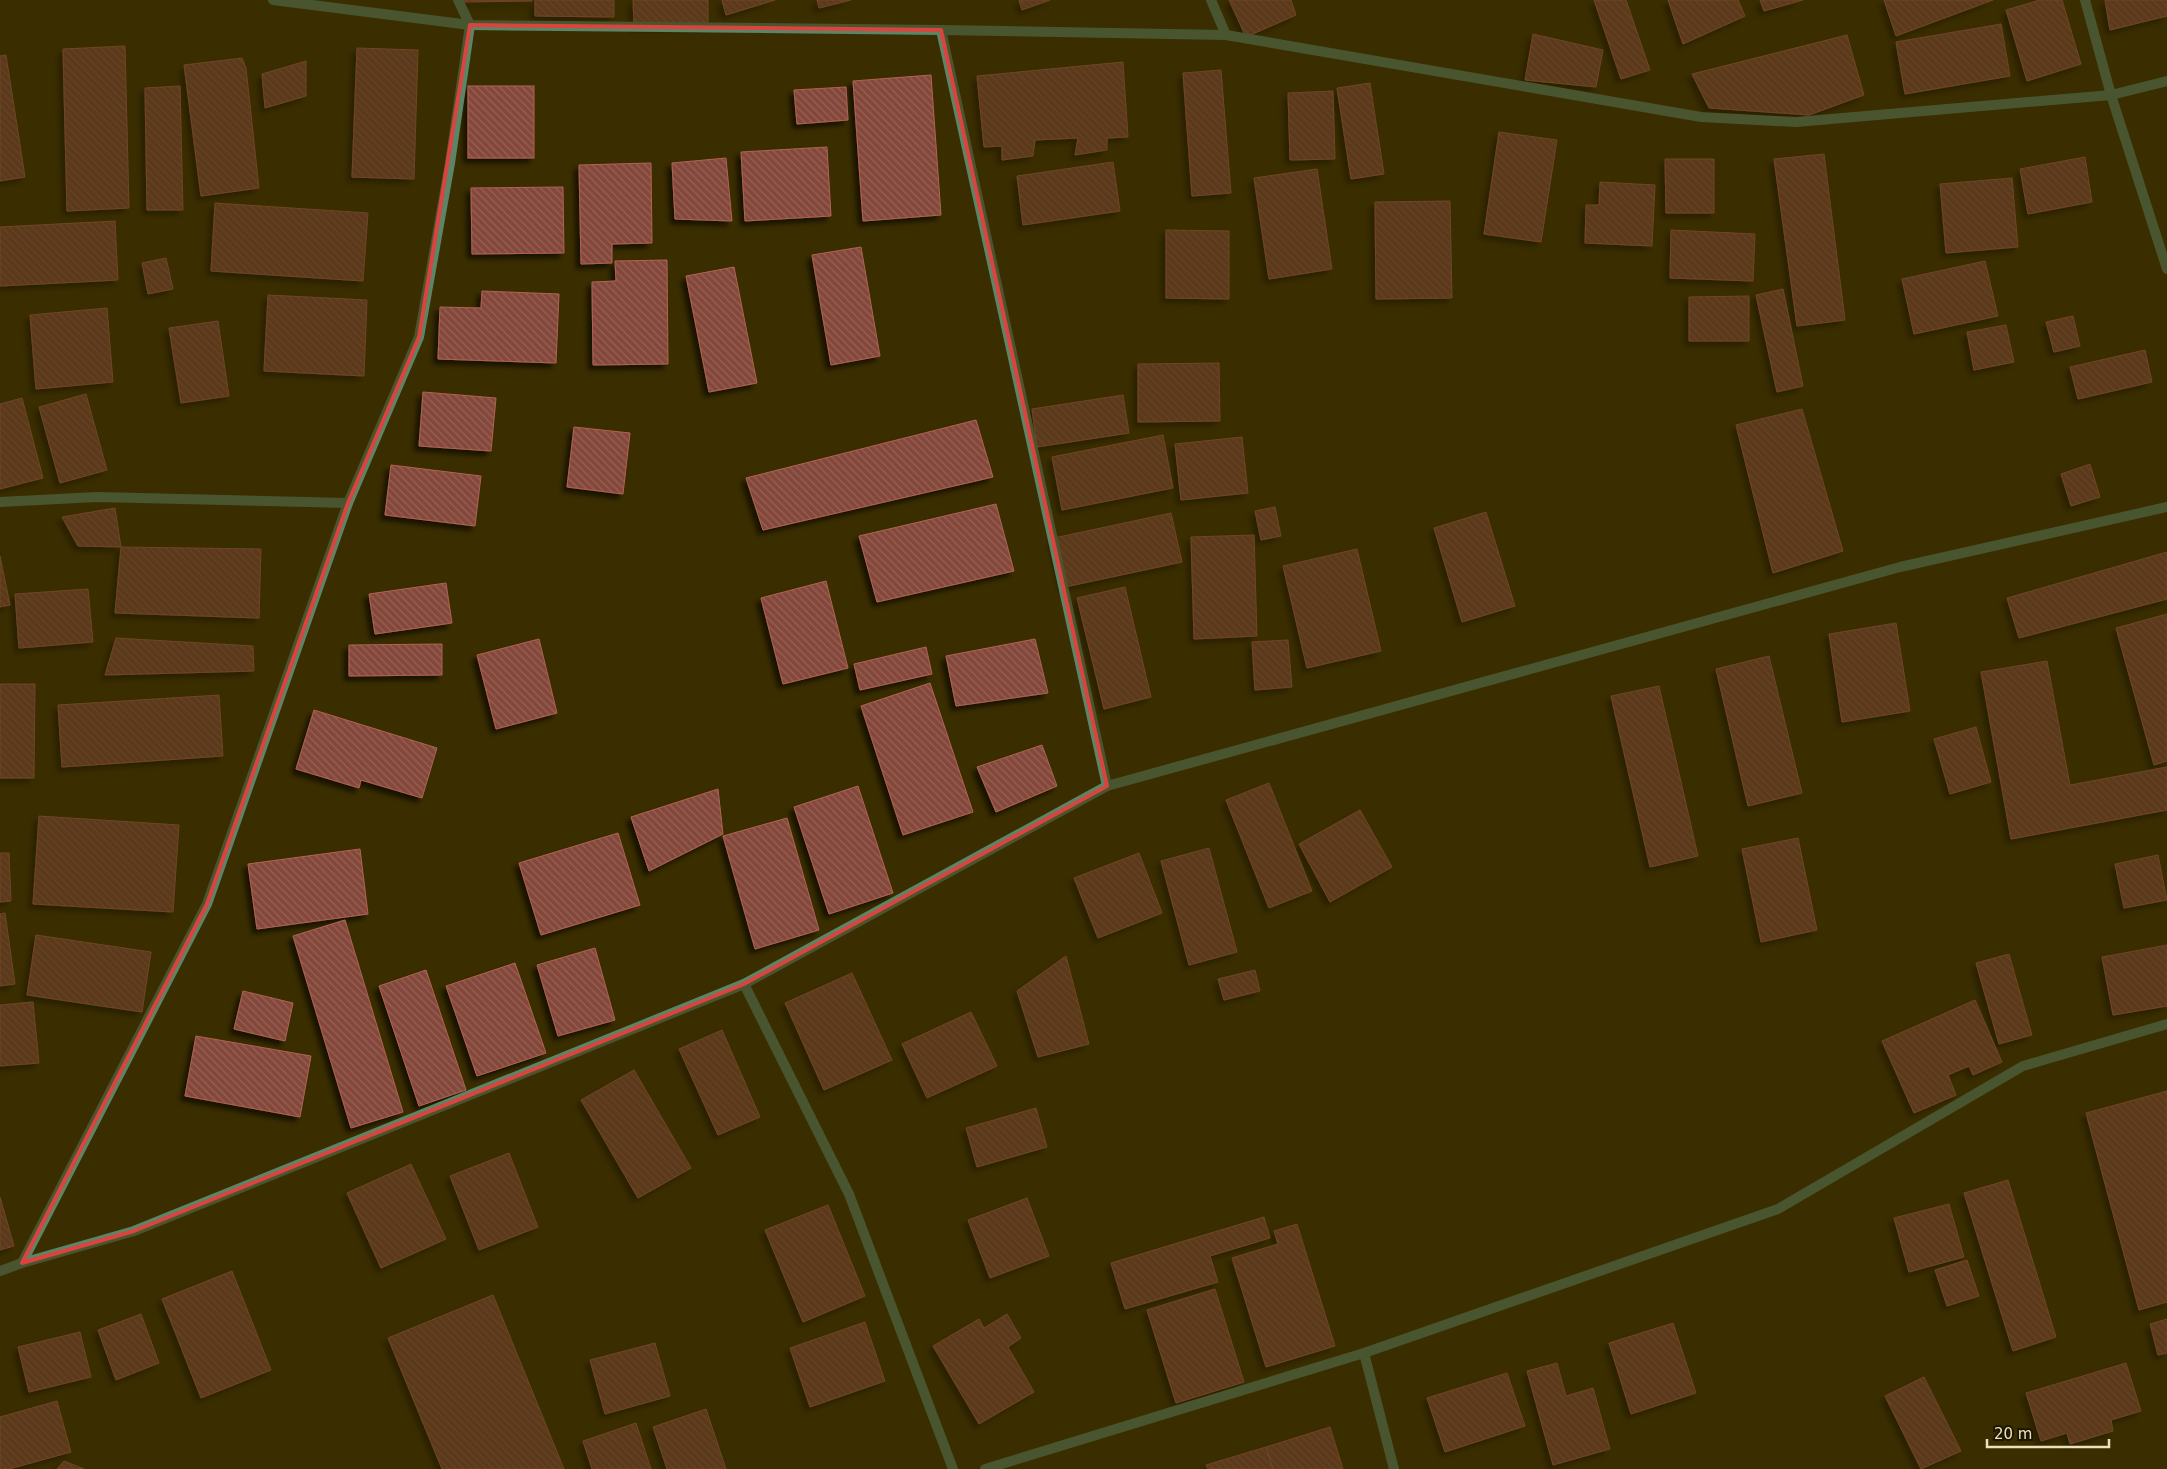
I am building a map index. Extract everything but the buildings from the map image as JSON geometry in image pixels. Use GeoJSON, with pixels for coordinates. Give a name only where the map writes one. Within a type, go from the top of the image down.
{"type":"FeatureCollection","features":[{"type":"Feature","properties":{"kind":"street"},"geometry":{"type":"LineString","coordinates":[[273,0],[470,25],[1226,35],[1701,117],[1796,122],[2111,95],[2167,81]]}},
{"type":"Feature","properties":{"kind":"street"},"geometry":{"type":"LineString","coordinates":[[22,1263],[207,904],[348,503],[419,337],[450,163],[470,25],[458,0]]}},
{"type":"Feature","properties":{"kind":"street"},"geometry":{"type":"LineString","coordinates":[[1211,0],[1226,35]]}},
{"type":"Feature","properties":{"kind":"street"},"geometry":{"type":"LineString","coordinates":[[2085,0],[2111,95],[2167,269]]}},
{"type":"Feature","properties":{"kind":"street"},"geometry":{"type":"LineString","coordinates":[[941,30],[1107,786]]}},
{"type":"Feature","properties":{"kind":"street"},"geometry":{"type":"LineString","coordinates":[[0,502],[97,497],[348,503]]}},
{"type":"Feature","properties":{"kind":"street"},"geometry":{"type":"LineString","coordinates":[[0,1271],[134,1231],[744,984],[1107,786],[1900,567],[2167,507]]}},
{"type":"Feature","properties":{"kind":"street"},"geometry":{"type":"LineString","coordinates":[[744,984],[849,1194],[953,1469]]}},
{"type":"Feature","properties":{"kind":"street"},"geometry":{"type":"LineString","coordinates":[[985,1469],[1364,1353],[1778,1209],[2023,1066],[2167,1024]]}},
{"type":"Feature","properties":{"kind":"street"},"geometry":{"type":"LineString","coordinates":[[1364,1353],[1394,1469]]}},
{"type":"Feature","properties":{"kind":"highlighted area"},"geometry":{"type":"Polygon","coordinates":[[[470,25],[941,30],[1107,786],[744,984],[134,1231],[22,1263],[207,904],[348,503],[419,337],[470,25]]]}}]}
